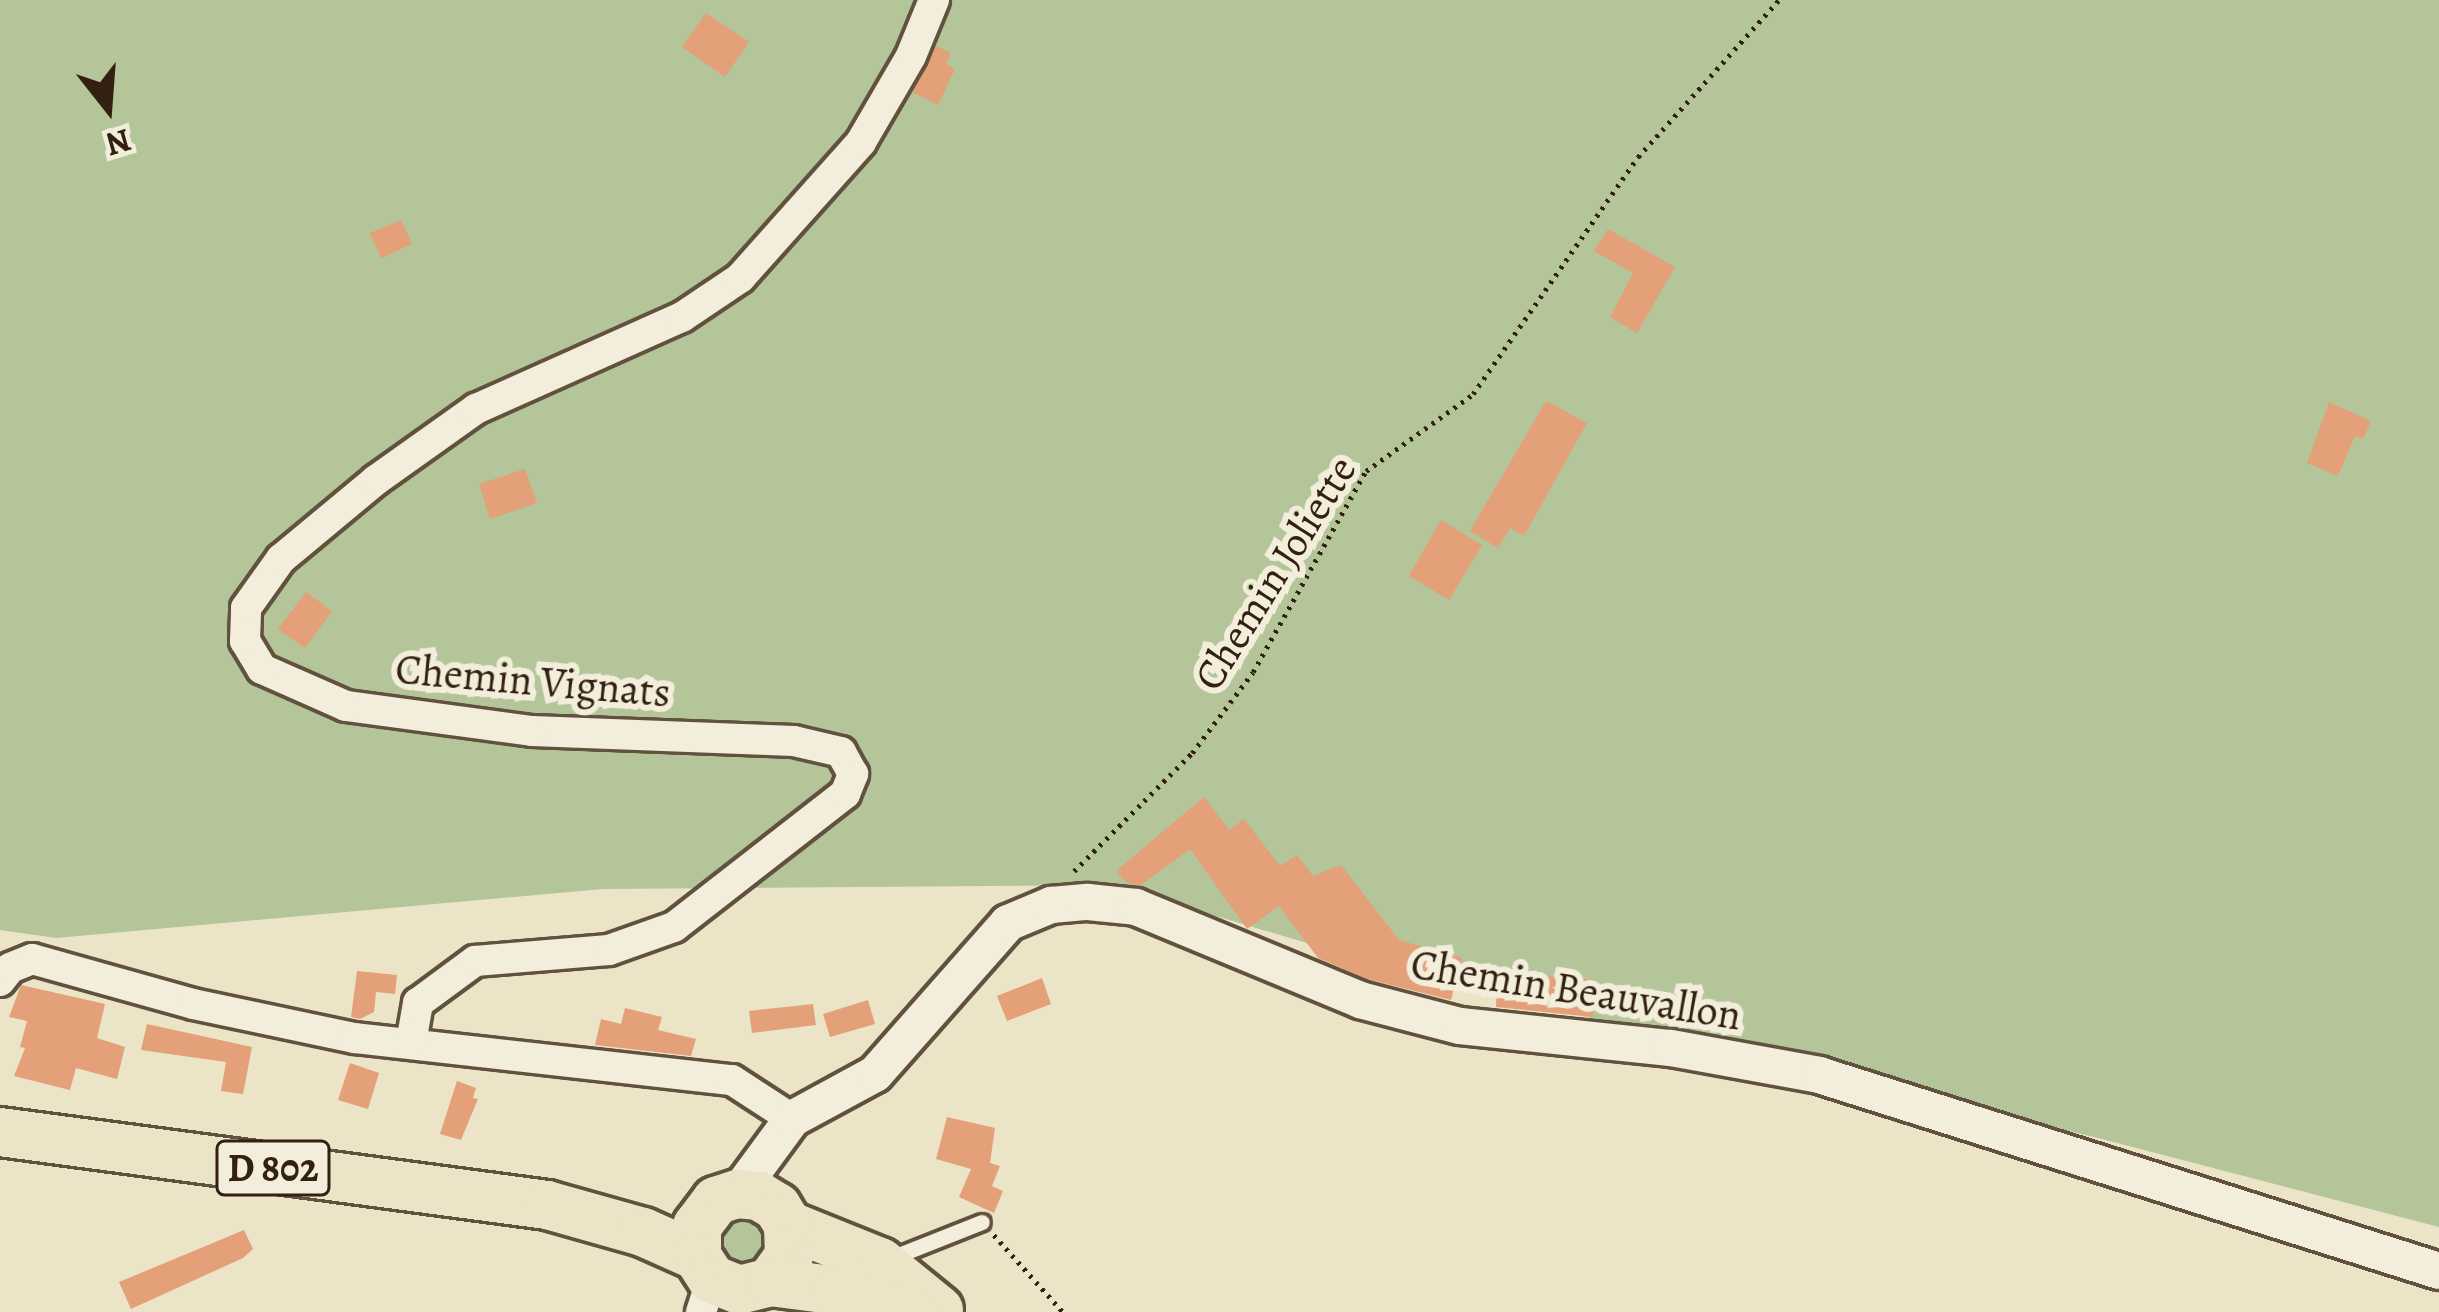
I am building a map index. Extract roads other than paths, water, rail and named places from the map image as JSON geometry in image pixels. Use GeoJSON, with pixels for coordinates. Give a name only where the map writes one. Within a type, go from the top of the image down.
{"type":"FeatureCollection","features":[{"type":"Feature","properties":{"kind":"main road","name":"D 802"},"geometry":{"type":"LineString","coordinates":[[0,1132],[547,1205],[754,1207],[913,1312]]}},
{"type":"Feature","properties":{"kind":"main road","name":"D 802"},"geometry":{"type":"LineString","coordinates":[[547,1205],[643,1232],[723,1289],[859,1277],[942,1312]]}},
{"type":"Feature","properties":{"kind":"main road"},"geometry":{"type":"LineString","coordinates":[[754,1207],[789,1256],[723,1289],[697,1226],[754,1207]]}},
{"type":"Feature","properties":{"kind":"street","name":"Chemin Vignats"},"geometry":{"type":"LineString","coordinates":[[411,1043],[418,1003],[475,962],[609,950],[674,927],[845,794],[853,774],[841,752],[794,741],[532,730],[346,706],[262,669],[245,641],[246,608],[281,559],[376,480],[476,409],[682,317],[740,278],[861,142],[911,56],[934,0]]}},
{"type":"Feature","properties":{"kind":"street","name":"Chemin Beauvallon"},"geometry":{"type":"LineString","coordinates":[[785,1127],[875,1074],[1008,923],[1051,904],[1136,908],[1360,1000],[1460,1026],[1671,1048],[1820,1075],[2439,1271]]}},
{"type":"Feature","properties":{"kind":"street"},"geometry":{"type":"LineString","coordinates":[[0,981],[10,968],[32,959],[193,1004],[355,1038],[732,1080],[785,1127],[754,1207]]}},
{"type":"Feature","properties":{"kind":"lane"},"geometry":{"type":"LineString","coordinates":[[859,1277],[982,1222]]}}]}
